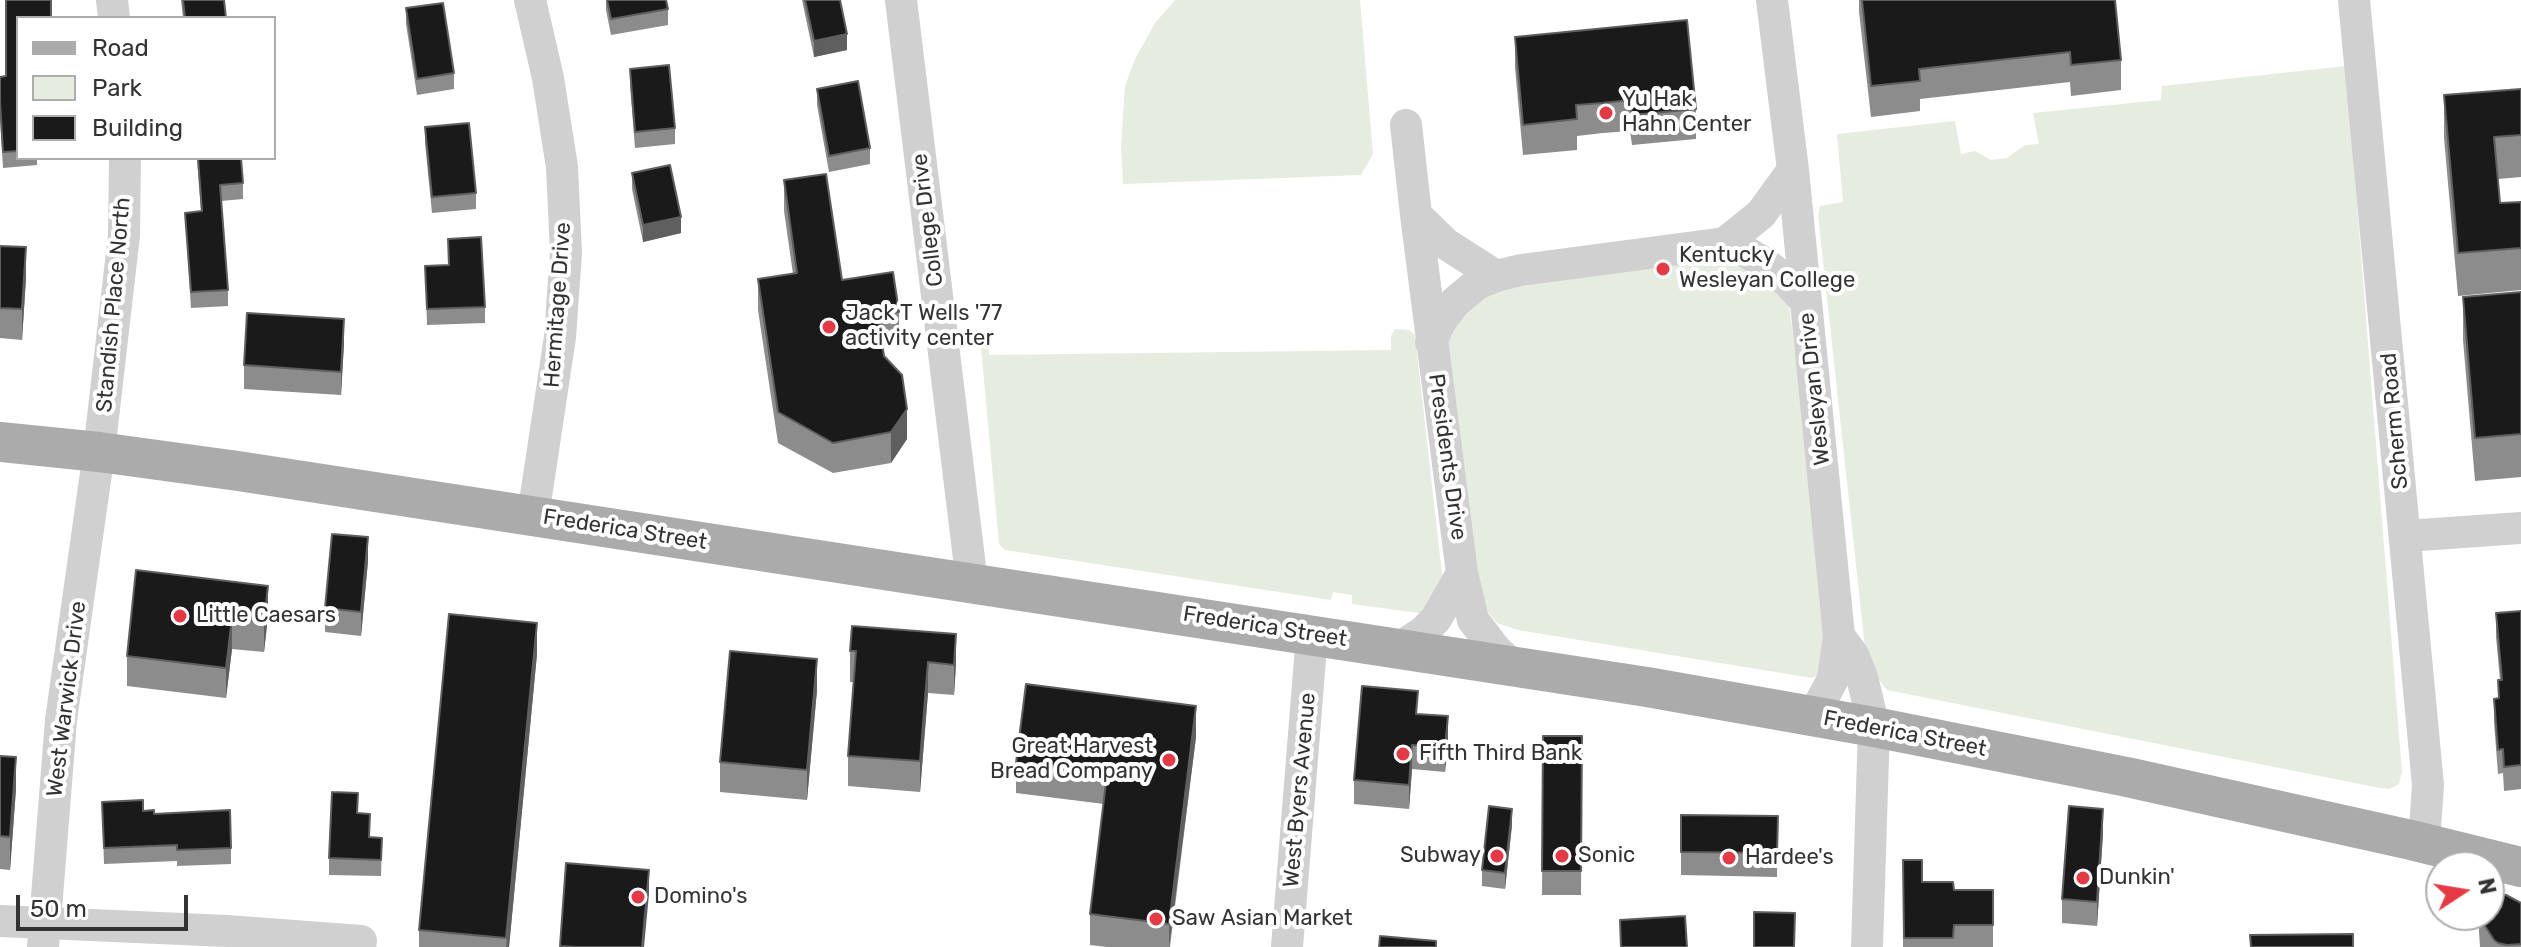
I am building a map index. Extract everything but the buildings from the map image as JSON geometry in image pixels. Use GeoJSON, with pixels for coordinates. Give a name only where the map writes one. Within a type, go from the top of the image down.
{"type":"FeatureCollection","features":[{"type":"Feature","properties":{"kind":"main road","name":"Frederica Street"},"geometry":{"type":"LineString","coordinates":[[0,442],[99,452],[533,516],[1512,665],[1874,727],[2141,779],[2521,867]]}},
{"type":"Feature","properties":{"kind":"street","name":"Hermitage Drive"},"geometry":{"type":"LineString","coordinates":[[530,0],[548,78],[562,167],[566,253],[560,337],[533,516]]}},
{"type":"Feature","properties":{"kind":"street","name":"College Drive"},"geometry":{"type":"LineString","coordinates":[[901,0],[972,583]]}},
{"type":"Feature","properties":{"kind":"street","name":"Wesleyan Drive"},"geometry":{"type":"LineString","coordinates":[[1772,0],[1793,170],[1839,636],[1833,679],[1813,716]]}},
{"type":"Feature","properties":{"kind":"street","name":"Scherm Road"},"geometry":{"type":"LineString","coordinates":[[2354,0],[2428,785],[2424,843]]}},
{"type":"Feature","properties":{"kind":"street","name":"Presidents Drive"},"geometry":{"type":"LineString","coordinates":[[1406,125],[1462,573],[1473,620],[1512,665]]}},
{"type":"Feature","properties":{"kind":"street","name":"Standish Place North"},"geometry":{"type":"LineString","coordinates":[[99,452],[124,235],[125,160]]}},
{"type":"Feature","properties":{"kind":"street"},"geometry":{"type":"LineString","coordinates":[[1793,170],[1761,214],[1725,243],[1766,264],[1806,302]]}},
{"type":"Feature","properties":{"kind":"street"},"geometry":{"type":"LineString","coordinates":[[1416,215],[1446,244],[1496,276]]}},
{"type":"Feature","properties":{"kind":"street","name":"Presidents Drive"},"geometry":{"type":"LineString","coordinates":[[1431,342],[1440,322],[1455,302],[1477,284],[1496,276],[1725,243]]}},
{"type":"Feature","properties":{"kind":"street","name":"West Warwick Drive"},"geometry":{"type":"LineString","coordinates":[[44,935],[61,720],[99,452]]}},
{"type":"Feature","properties":{"kind":"street"},"geometry":{"type":"LineString","coordinates":[[2406,536],[2521,528]]}},
{"type":"Feature","properties":{"kind":"street"},"geometry":{"type":"LineString","coordinates":[[1399,648],[1436,619],[1462,573]]}},
{"type":"Feature","properties":{"kind":"street","name":"West Byers Avenue"},"geometry":{"type":"LineString","coordinates":[[1287,947],[1312,634]]}},
{"type":"Feature","properties":{"kind":"street","name":"Wesleyan Drive"},"geometry":{"type":"LineString","coordinates":[[1839,636],[1853,655],[1862,677],[1874,727],[1867,947]]}},
{"type":"Feature","properties":{"kind":"street"},"geometry":{"type":"LineString","coordinates":[[0,921],[44,935],[227,931],[361,944]]}},
{"type":"Feature","properties":{"kind":"green space"},"geometry":{"type":"Polygon","coordinates":[[[1175,0],[1360,0],[1373,154],[1361,175],[1123,184],[1121,146],[1125,86],[1135,59],[1155,23],[1175,0]]]}},
{"type":"Feature","properties":{"kind":"green space"},"geometry":{"type":"Polygon","coordinates":[[[2346,66],[2402,772],[2399,784],[2390,789],[2380,788],[1887,690],[1870,668],[1865,648],[1818,215],[1820,206],[1843,202],[1837,134],[1955,121],[1961,154],[1975,151],[1991,160],[2007,158],[2025,145],[2039,144],[2033,113],[2161,100],[2162,86],[2346,66]]]}},
{"type":"Feature","properties":{"kind":"green space"},"geometry":{"type":"Polygon","coordinates":[[[1721,255],[1741,261],[1784,296],[1790,311],[1830,639],[1819,675],[1812,678],[1518,630],[1497,623],[1477,599],[1447,347],[1461,314],[1488,287],[1721,255]]]}},
{"type":"Feature","properties":{"kind":"green space"},"geometry":{"type":"Polygon","coordinates":[[[1395,329],[1409,330],[1415,335],[1443,583],[1426,614],[1352,604],[1352,595],[1333,592],[1331,600],[1005,550],[999,544],[980,336],[988,340],[989,355],[1391,350],[1391,336],[1395,329]]]}},
{"type":"Feature","properties":{"kind":"place","name":"Yu Hak Hahn Center"},"geometry":{"type":"Point","coordinates":[1606,113]}},
{"type":"Feature","properties":{"kind":"place","name":"Kentucky Wesleyan College"},"geometry":{"type":"Point","coordinates":[1663,269]}},
{"type":"Feature","properties":{"kind":"place","name":"Jack T Wells '77 activity center"},"geometry":{"type":"Point","coordinates":[829,327]}},
{"type":"Feature","properties":{"kind":"place","name":"Little Caesars"},"geometry":{"type":"Point","coordinates":[180,616]}},
{"type":"Feature","properties":{"kind":"place","name":"Fifth Third Bank"},"geometry":{"type":"Point","coordinates":[1403,754]}},
{"type":"Feature","properties":{"kind":"place","name":"Great Harvest Bread Company"},"geometry":{"type":"Point","coordinates":[1169,760]}},
{"type":"Feature","properties":{"kind":"place","name":"Subway"},"geometry":{"type":"Point","coordinates":[1497,856]}},
{"type":"Feature","properties":{"kind":"place","name":"Sonic"},"geometry":{"type":"Point","coordinates":[1562,856]}},
{"type":"Feature","properties":{"kind":"place","name":"Hardee's"},"geometry":{"type":"Point","coordinates":[1729,858]}},
{"type":"Feature","properties":{"kind":"place","name":"Dunkin'"},"geometry":{"type":"Point","coordinates":[2083,878]}},
{"type":"Feature","properties":{"kind":"place","name":"Domino's"},"geometry":{"type":"Point","coordinates":[638,897]}},
{"type":"Feature","properties":{"kind":"place","name":"Saw Asian Market"},"geometry":{"type":"Point","coordinates":[1156,919]}}]}
